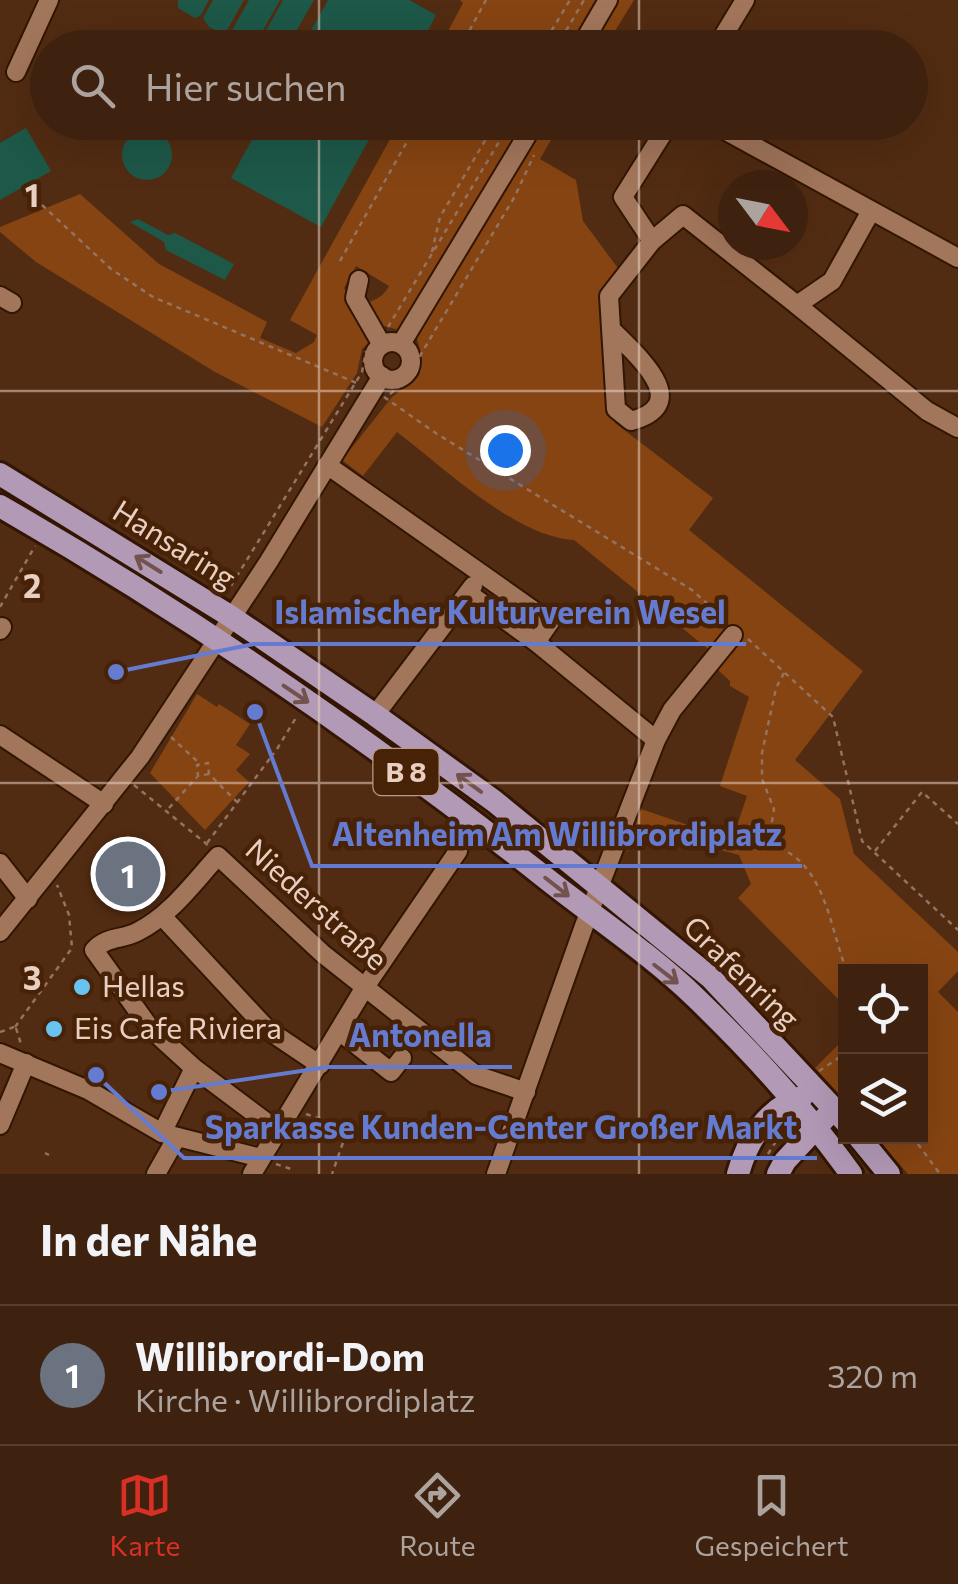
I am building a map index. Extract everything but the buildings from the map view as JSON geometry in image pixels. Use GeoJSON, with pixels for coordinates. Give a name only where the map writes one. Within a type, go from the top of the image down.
{"type":"FeatureCollection","features":[{"type":"Feature","properties":{"kind":"main road","name":"Hansaring"},"geometry":{"type":"LineString","coordinates":[[0,474],[226,608],[494,801],[601,887]]}},
{"type":"Feature","properties":{"kind":"main road","name":"Hansaring"},"geometry":{"type":"LineString","coordinates":[[0,506],[215,639],[364,740],[590,914]]}},
{"type":"Feature","properties":{"kind":"main road","name":"Grafenring"},"geometry":{"type":"LineString","coordinates":[[601,887],[711,978],[828,1099]]}},
{"type":"Feature","properties":{"kind":"main road","name":"Grafenring"},"geometry":{"type":"LineString","coordinates":[[590,914],[695,996],[815,1128]]}},
{"type":"Feature","properties":{"kind":"main road"},"geometry":{"type":"LineString","coordinates":[[738,1174],[744,1152],[773,1113],[792,1100],[828,1099],[815,1128],[781,1168]]}},
{"type":"Feature","properties":{"kind":"main road","name":"B 8"},"geometry":{"type":"LineString","coordinates":[[815,1128],[844,1165]]}},
{"type":"Feature","properties":{"kind":"main road"},"geometry":{"type":"LineString","coordinates":[[865,1144],[889,1174]]}},
{"type":"Feature","properties":{"kind":"main road"},"geometry":{"type":"LineString","coordinates":[[781,1168],[810,1150],[844,1165]]}},
{"type":"Feature","properties":{"kind":"street"},"geometry":{"type":"LineString","coordinates":[[35,30],[49,0]]}},
{"type":"Feature","properties":{"kind":"street"},"geometry":{"type":"LineString","coordinates":[[590,30],[608,0]]}},
{"type":"Feature","properties":{"kind":"street"},"geometry":{"type":"LineString","coordinates":[[727,30],[746,0]]}},
{"type":"Feature","properties":{"kind":"street"},"geometry":{"type":"LineString","coordinates":[[16,72],[30,41]]}},
{"type":"Feature","properties":{"kind":"street"},"geometry":{"type":"LineString","coordinates":[[359,280],[356,298],[387,342],[410,358],[409,369],[396,379],[376,371],[374,360],[387,342],[523,140]]}},
{"type":"Feature","properties":{"kind":"street"},"geometry":{"type":"LineString","coordinates":[[652,240],[623,197],[659,140]]}},
{"type":"Feature","properties":{"kind":"street"},"geometry":{"type":"LineString","coordinates":[[743,140],[958,258]]}},
{"type":"Feature","properties":{"kind":"street"},"geometry":{"type":"LineString","coordinates":[[797,305],[832,280],[871,211]]}},
{"type":"Feature","properties":{"kind":"street"},"geometry":{"type":"LineString","coordinates":[[610,329],[654,374],[661,389],[658,402],[646,417],[631,421],[616,409],[610,329],[609,296],[652,240],[684,215],[926,411],[958,428]]}},
{"type":"Feature","properties":{"kind":"street"},"geometry":{"type":"LineString","coordinates":[[0,932],[124,779],[215,639],[226,608],[327,466],[382,376]]}},
{"type":"Feature","properties":{"kind":"street"},"geometry":{"type":"LineString","coordinates":[[327,466],[550,622],[536,642]]}},
{"type":"Feature","properties":{"kind":"street"},"geometry":{"type":"LineString","coordinates":[[375,715],[482,574]]}},
{"type":"Feature","properties":{"kind":"street"},"geometry":{"type":"LineString","coordinates":[[468,593],[536,642],[656,740]]}},
{"type":"Feature","properties":{"kind":"street"},"geometry":{"type":"LineString","coordinates":[[496,1174],[656,740],[672,710],[734,632]]}},
{"type":"Feature","properties":{"kind":"street"},"geometry":{"type":"LineString","coordinates":[[0,735],[104,804]]}},
{"type":"Feature","properties":{"kind":"street"},"geometry":{"type":"LineString","coordinates":[[212,850],[162,916],[134,934],[104,940],[94,950],[150,1028],[194,1068],[278,1131]]}},
{"type":"Feature","properties":{"kind":"street","name":"Niederstraße"},"geometry":{"type":"LineString","coordinates":[[212,850],[324,954],[476,1075],[526,1092]]}},
{"type":"Feature","properties":{"kind":"street"},"geometry":{"type":"LineString","coordinates":[[0,1054],[88,1090],[169,1135],[257,1166],[365,987],[458,851]]}},
{"type":"Feature","properties":{"kind":"street"},"geometry":{"type":"LineString","coordinates":[[0,863],[28,899]]}},
{"type":"Feature","properties":{"kind":"street"},"geometry":{"type":"LineString","coordinates":[[162,916],[268,1030],[320,1065]]}},
{"type":"Feature","properties":{"kind":"street"},"geometry":{"type":"LineString","coordinates":[[339,1031],[391,1072],[402,1058]]}},
{"type":"Feature","properties":{"kind":"street"},"geometry":{"type":"LineString","coordinates":[[0,1125],[26,1063]]}},
{"type":"Feature","properties":{"kind":"street"},"geometry":{"type":"LineString","coordinates":[[156,1174],[194,1068]]}},
{"type":"Feature","properties":{"kind":"path"},"geometry":{"type":"LineString","coordinates":[[470,30],[486,0]]}},
{"type":"Feature","properties":{"kind":"path"},"geometry":{"type":"LineString","coordinates":[[552,30],[570,0]]}},
{"type":"Feature","properties":{"kind":"path"},"geometry":{"type":"LineString","coordinates":[[566,30],[584,0]]}},
{"type":"Feature","properties":{"kind":"path"},"geometry":{"type":"LineString","coordinates":[[340,260],[408,140]]}},
{"type":"Feature","properties":{"kind":"path"},"geometry":{"type":"LineString","coordinates":[[432,253],[440,218],[486,140]]}},
{"type":"Feature","properties":{"kind":"path"},"geometry":{"type":"LineString","coordinates":[[226,608],[364,368],[366,350],[387,342],[387,330],[500,140]]}},
{"type":"Feature","properties":{"kind":"path"},"geometry":{"type":"LineString","coordinates":[[535,153],[515,196],[421,354],[415,374],[386,398],[437,434],[692,590],[734,632],[785,672],[832,717],[862,841],[958,930]]}},
{"type":"Feature","properties":{"kind":"path"},"geometry":{"type":"LineString","coordinates":[[42,205],[120,277],[153,297],[356,382]]}},
{"type":"Feature","properties":{"kind":"path"},"geometry":{"type":"LineString","coordinates":[[0,606],[44,531]]}},
{"type":"Feature","properties":{"kind":"path"},"geometry":{"type":"LineString","coordinates":[[785,672],[776,688],[762,753],[762,779],[784,850],[800,858],[828,907],[843,964]]}},
{"type":"Feature","properties":{"kind":"path"},"geometry":{"type":"LineString","coordinates":[[124,779],[168,810],[212,850],[238,802],[303,707]]}},
{"type":"Feature","properties":{"kind":"path"},"geometry":{"type":"LineString","coordinates":[[160,726],[199,763],[208,763],[209,774],[238,802]]}},
{"type":"Feature","properties":{"kind":"path"},"geometry":{"type":"LineString","coordinates":[[198,776],[195,768],[199,763]]}},
{"type":"Feature","properties":{"kind":"path"},"geometry":{"type":"LineString","coordinates":[[168,810],[198,776],[209,774]]}},
{"type":"Feature","properties":{"kind":"path"},"geometry":{"type":"LineString","coordinates":[[874,852],[922,792],[958,824]]}},
{"type":"Feature","properties":{"kind":"path"},"geometry":{"type":"LineString","coordinates":[[0,1032],[15,1027],[72,948],[69,916],[51,870]]}},
{"type":"Feature","properties":{"kind":"path"},"geometry":{"type":"LineString","coordinates":[[828,1099],[845,1054]]}},
{"type":"Feature","properties":{"kind":"path"},"geometry":{"type":"LineString","coordinates":[[292,1109],[348,1128],[332,1174]]}},
{"type":"Feature","properties":{"kind":"path"},"geometry":{"type":"LineString","coordinates":[[918,1144],[940,1174]]}},
{"type":"Feature","properties":{"kind":"path"},"geometry":{"type":"LineString","coordinates":[[257,1166],[294,1170]]}},
{"type":"Feature","properties":{"kind":"shaded area"},"geometry":{"type":"Polygon","coordinates":[[[460,0],[602,0],[583,30],[449,30],[463,3],[460,0]]]}},
{"type":"Feature","properties":{"kind":"shaded area"},"geometry":{"type":"Polygon","coordinates":[[[615,0],[634,0],[615,30],[598,30],[615,0]]]}},
{"type":"Feature","properties":{"kind":"shaded area"},"geometry":{"type":"Polygon","coordinates":[[[390,140],[518,140],[402,331],[385,326],[362,349],[357,373],[322,427],[215,372],[36,262],[0,232],[0,227],[80,194],[159,264],[267,322],[260,338],[296,353],[314,342],[317,335],[290,320],[390,140]],[[356,266],[344,288],[352,301],[363,303],[389,286],[356,266]]]}},
{"type":"Feature","properties":{"kind":"shaded area"},"geometry":{"type":"Polygon","coordinates":[[[532,140],[551,140],[540,159],[576,180],[583,221],[620,271],[601,294],[615,423],[713,498],[689,530],[863,671],[795,760],[840,799],[854,854],[958,952],[958,971],[938,992],[958,1012],[958,1174],[908,1174],[881,1144],[928,1144],[928,964],[838,964],[838,999],[738,898],[751,884],[739,855],[666,835],[626,852],[641,809],[732,840],[747,796],[720,786],[749,697],[730,686],[718,670],[724,662],[574,540],[552,536],[505,514],[397,432],[363,476],[342,460],[392,397],[419,376],[422,358],[416,334],[532,140]]]}},
{"type":"Feature","properties":{"kind":"shaded area"},"geometry":{"type":"Polygon","coordinates":[[[197,694],[250,724],[236,745],[250,754],[236,770],[249,782],[205,830],[150,773],[197,694]]]}},
{"type":"Feature","properties":{"kind":"shaded area"},"geometry":{"type":"Polygon","coordinates":[[[838,1045],[838,1094],[815,1068],[838,1045]]]}},
{"type":"Feature","properties":{"kind":"water"},"geometry":{"type":"Polygon","coordinates":[[[178,0],[209,0],[195,18],[178,8],[178,0]]]}},
{"type":"Feature","properties":{"kind":"water"},"geometry":{"type":"Polygon","coordinates":[[[213,0],[244,0],[227,30],[209,27],[203,18],[213,0]]]}},
{"type":"Feature","properties":{"kind":"water"},"geometry":{"type":"Polygon","coordinates":[[[249,0],[280,0],[263,30],[232,30],[249,0]]]}},
{"type":"Feature","properties":{"kind":"water"},"geometry":{"type":"Polygon","coordinates":[[[283,0],[314,0],[297,30],[266,30],[283,0]]]}},
{"type":"Feature","properties":{"kind":"water"},"geometry":{"type":"Polygon","coordinates":[[[328,0],[409,0],[436,15],[428,30],[311,30],[328,0]]]}},
{"type":"Feature","properties":{"kind":"water"},"geometry":{"type":"Polygon","coordinates":[[[26,128],[51,171],[0,200],[0,143],[26,128]]]}},
{"type":"Feature","properties":{"kind":"water"},"geometry":{"type":"Polygon","coordinates":[[[128,140],[166,140],[170,146],[170,164],[156,178],[138,178],[124,164],[122,155],[128,140]]]}},
{"type":"Feature","properties":{"kind":"water"},"geometry":{"type":"Polygon","coordinates":[[[252,140],[369,140],[321,227],[231,178],[252,140]]]}},
{"type":"Feature","properties":{"kind":"water"},"geometry":{"type":"Polygon","coordinates":[[[138,219],[168,235],[175,233],[234,264],[225,280],[166,250],[164,242],[130,222],[138,219]]]}},
{"type":"Feature","properties":{"kind":"place","name":"Islamischer Kulturverein Wesel"},"geometry":{"type":"Point","coordinates":[116,672]}},
{"type":"Feature","properties":{"kind":"place","name":"Altenheim Am Willibrordiplatz"},"geometry":{"type":"Point","coordinates":[255,712]}},
{"type":"Feature","properties":{"kind":"place","name":"Willibrordi-Dom"},"geometry":{"type":"Point","coordinates":[128,874]}},
{"type":"Feature","properties":{"kind":"place","name":"Hellas"},"geometry":{"type":"Point","coordinates":[82,987]}},
{"type":"Feature","properties":{"kind":"place","name":"Eis Cafe Riviera"},"geometry":{"type":"Point","coordinates":[54,1029]}},
{"type":"Feature","properties":{"kind":"place","name":"Sparkasse Kunden-Center Großer Markt"},"geometry":{"type":"Point","coordinates":[96,1075]}},
{"type":"Feature","properties":{"kind":"place","name":"Antonella"},"geometry":{"type":"Point","coordinates":[159,1092]}}]}
